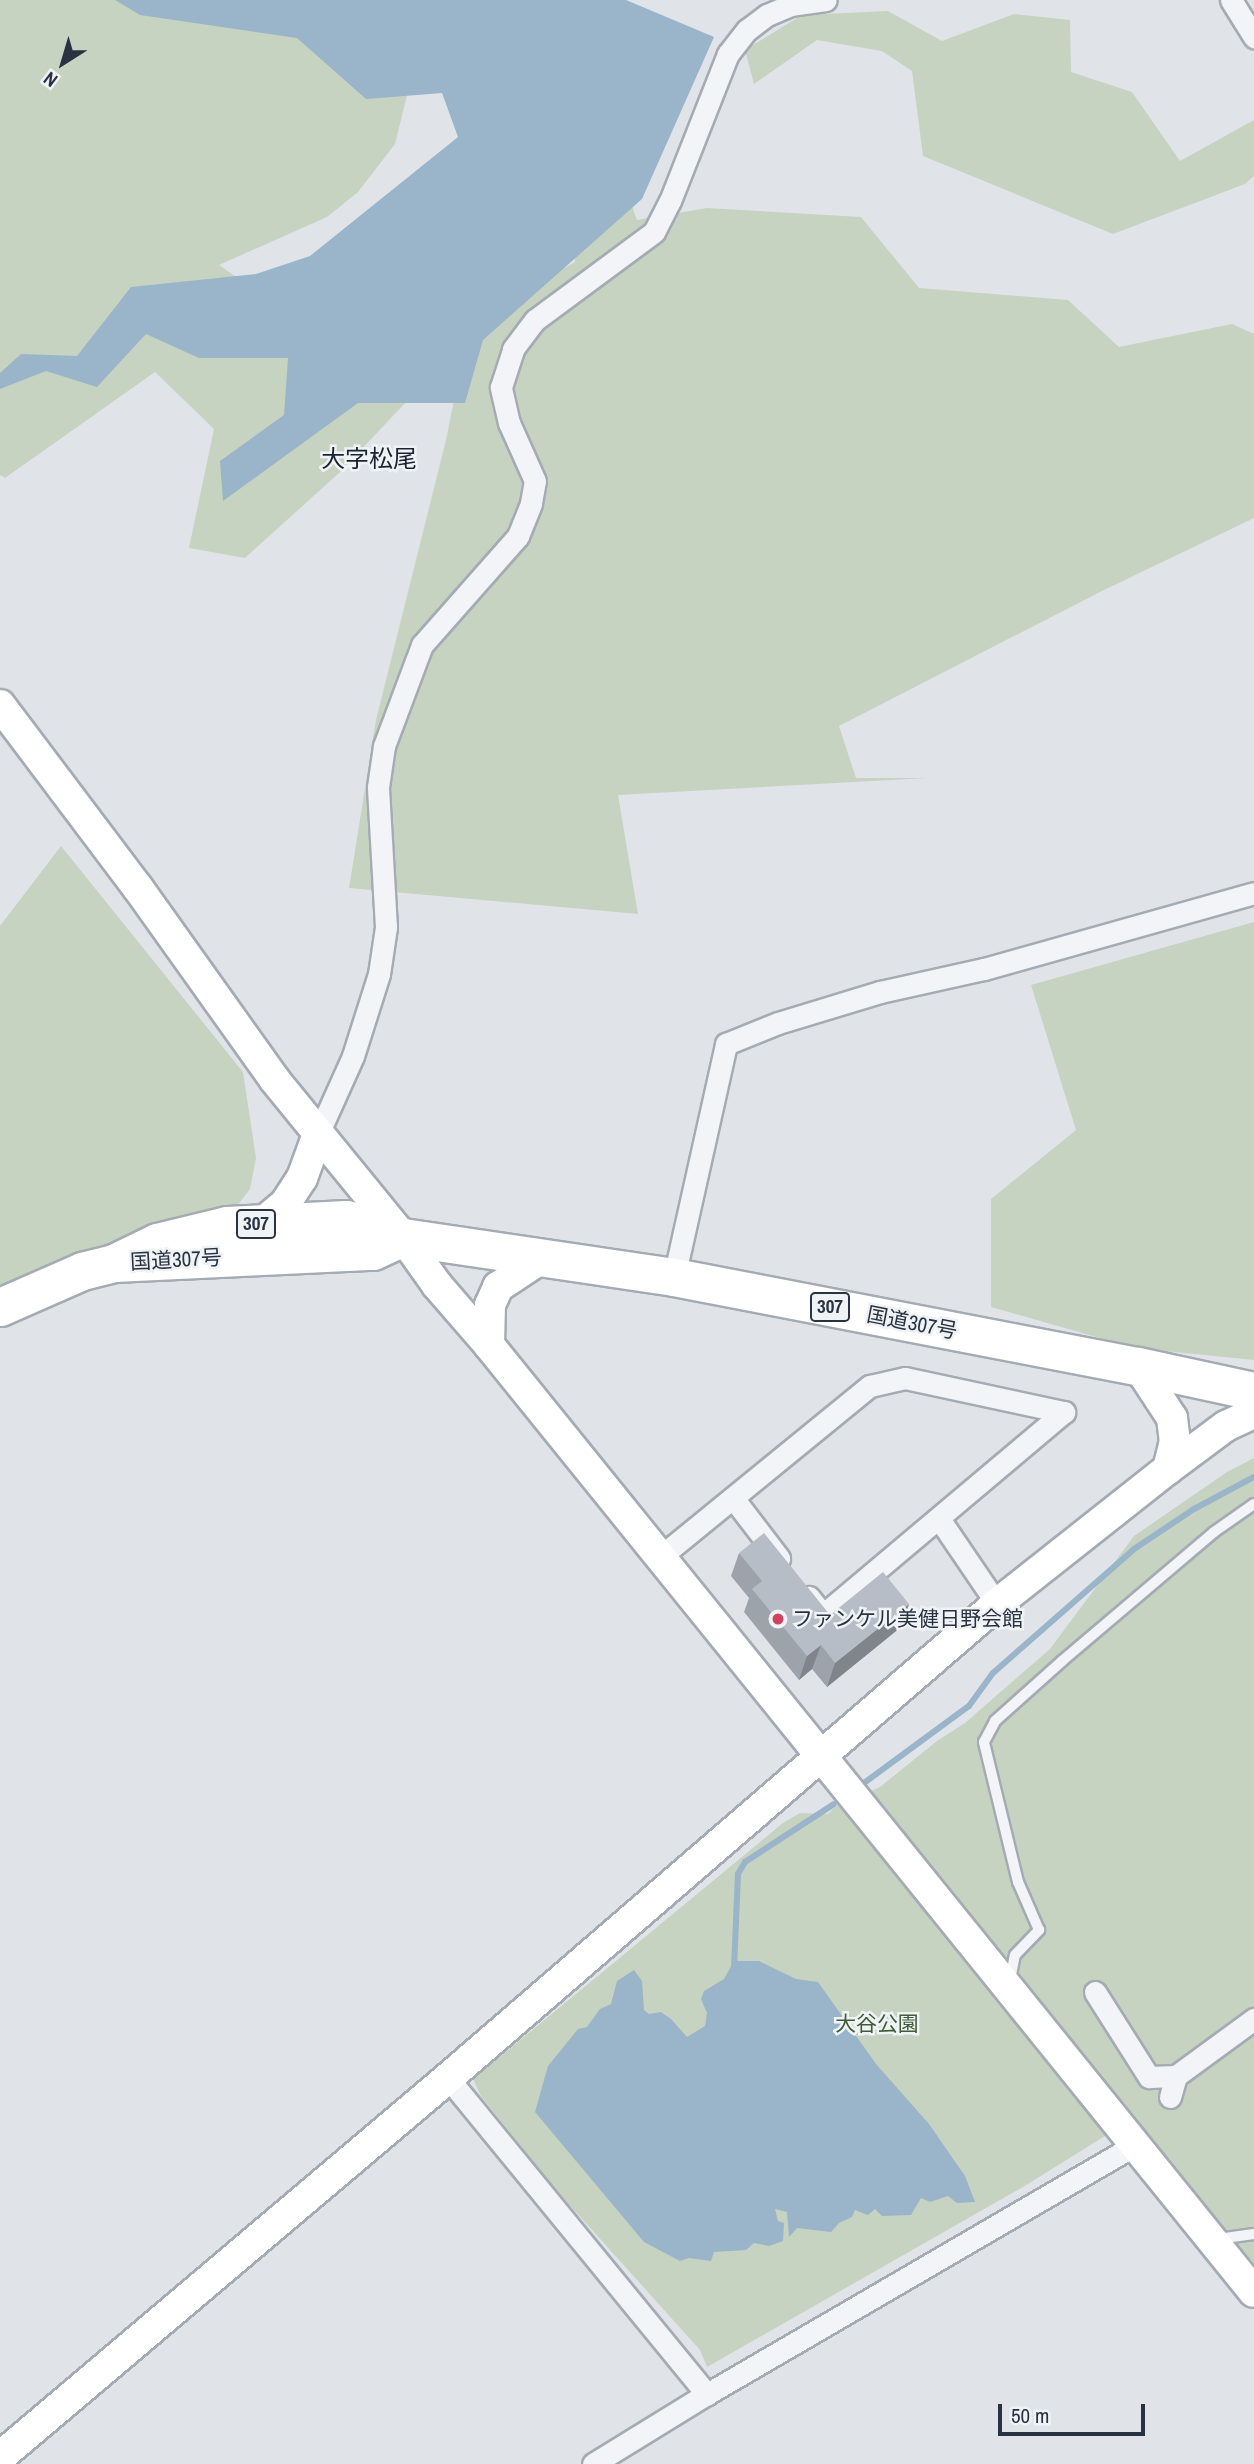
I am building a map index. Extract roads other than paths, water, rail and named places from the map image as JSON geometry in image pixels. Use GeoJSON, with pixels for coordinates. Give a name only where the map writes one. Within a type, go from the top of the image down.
{"type":"FeatureCollection","features":[{"type":"Feature","properties":{"kind":"highway","name":"国道307号"},"geometry":{"type":"LineString","coordinates":[[114,1263],[157,1242],[227,1225],[346,1219],[403,1237],[674,1277],[1138,1366],[1254,1391]]}},
{"type":"Feature","properties":{"kind":"highway","name":"国道307号"},"geometry":{"type":"LineString","coordinates":[[0,1307],[82,1271],[114,1263],[373,1251],[403,1237]]}},
{"type":"Feature","properties":{"kind":"street"},"geometry":{"type":"LineString","coordinates":[[262,1223],[285,1204],[302,1178],[318,1134],[353,1056],[379,974],[386,927],[378,787],[384,746],[422,645],[518,536],[531,503],[535,481],[509,423],[501,387],[513,349],[535,320],[654,232],[670,201],[728,54],[747,30],[767,15],[790,5],[826,0]]}},
{"type":"Feature","properties":{"kind":"street"},"geometry":{"type":"LineString","coordinates":[[1231,0],[1254,37]]}},
{"type":"Feature","properties":{"kind":"street"},"geometry":{"type":"LineString","coordinates":[[0,705],[318,1134],[403,1237],[437,1285],[489,1345],[1009,1986],[1133,2146],[1254,2292]]}},
{"type":"Feature","properties":{"kind":"street"},"geometry":{"type":"LineString","coordinates":[[674,1277],[726,1044],[778,1023],[880,992],[984,970],[1254,893]]}},
{"type":"Feature","properties":{"kind":"street"},"geometry":{"type":"LineString","coordinates":[[489,1345],[490,1305],[498,1287],[542,1258]]}},
{"type":"Feature","properties":{"kind":"street"},"geometry":{"type":"LineString","coordinates":[[1138,1366],[1172,1418],[1175,1441],[1168,1469]]}},
{"type":"Feature","properties":{"kind":"street"},"geometry":{"type":"LineString","coordinates":[[660,1557],[870,1386],[905,1378],[1064,1412],[940,1520],[823,1615],[733,1498]]}},
{"type":"Feature","properties":{"kind":"street"},"geometry":{"type":"LineString","coordinates":[[0,2457],[448,2078],[997,1604],[1168,1469],[1226,1426],[1254,1413]]}},
{"type":"Feature","properties":{"kind":"street"},"geometry":{"type":"LineString","coordinates":[[940,1520],[997,1604]]}},
{"type":"Feature","properties":{"kind":"street"},"geometry":{"type":"LineString","coordinates":[[1095,1992],[1149,2077],[1176,2076],[1254,2020]]}},
{"type":"Feature","properties":{"kind":"street"},"geometry":{"type":"LineString","coordinates":[[1171,2098],[1176,2076]]}},
{"type":"Feature","properties":{"kind":"street"},"geometry":{"type":"LineString","coordinates":[[448,2078],[707,2394]]}},
{"type":"Feature","properties":{"kind":"street"},"geometry":{"type":"LineString","coordinates":[[593,2464],[707,2394],[1133,2146]]}},
{"type":"Feature","properties":{"kind":"lane"},"geometry":{"type":"LineString","coordinates":[[1009,1986],[1015,1955],[1039,1930],[1018,1882],[984,1742],[995,1721],[1052,1669],[1205,1539],[1254,1504]]}},
{"type":"Feature","properties":{"kind":"lane"},"geometry":{"type":"LineString","coordinates":[[1215,2245],[1225,2238],[1254,2234]]}},
{"type":"Feature","properties":{"kind":"water"},"geometry":{"type":"Polygon","coordinates":[[[115,0],[626,0],[714,37],[642,199],[483,340],[465,403],[358,403],[223,501],[220,461],[284,415],[288,358],[199,358],[146,334],[97,387],[46,371],[0,389],[0,373],[21,354],[77,356],[131,287],[256,274],[310,256],[458,137],[442,93],[366,99],[297,38],[140,15],[115,0]]]}},
{"type":"Feature","properties":{"kind":"water"},"geometry":{"type":"Polygon","coordinates":[[[734,1961],[759,1961],[796,1979],[818,1982],[876,2064],[929,2124],[965,2176],[975,2202],[957,2203],[948,2196],[930,2202],[921,2198],[911,2215],[882,2216],[875,2209],[868,2215],[855,2210],[852,2217],[839,2223],[831,2232],[797,2228],[789,2237],[787,2212],[775,2209],[778,2221],[784,2223],[783,2241],[769,2246],[754,2243],[746,2250],[714,2252],[711,2261],[689,2258],[680,2261],[644,2242],[535,2112],[548,2066],[578,2029],[587,2027],[600,2009],[611,2004],[617,1981],[634,1970],[642,1981],[644,2010],[649,2014],[661,2012],[687,2037],[705,2026],[707,2013],[701,1999],[704,1991],[724,1979],[734,1961]]]}},
{"type":"Feature","properties":{"kind":"waterway"},"geometry":{"type":"LineString","coordinates":[[864,1783],[969,1706],[993,1673],[1134,1549],[1194,1509],[1254,1477]]}},
{"type":"Feature","properties":{"kind":"waterway"},"geometry":{"type":"LineString","coordinates":[[734,1969],[738,1874],[745,1862],[834,1804]]}},
{"type":"Feature","properties":{"kind":"place","name":"ファンケル美健日野会館"},"geometry":{"type":"Point","coordinates":[778,1619]}},
{"type":"Feature","properties":{"kind":"district","name":"大字松尾"},"geometry":{"type":"Point","coordinates":[369,459]}},
{"type":"Feature","properties":{"kind":"park label","name":"大谷公園"},"geometry":{"type":"Point","coordinates":[877,2024]}}]}
